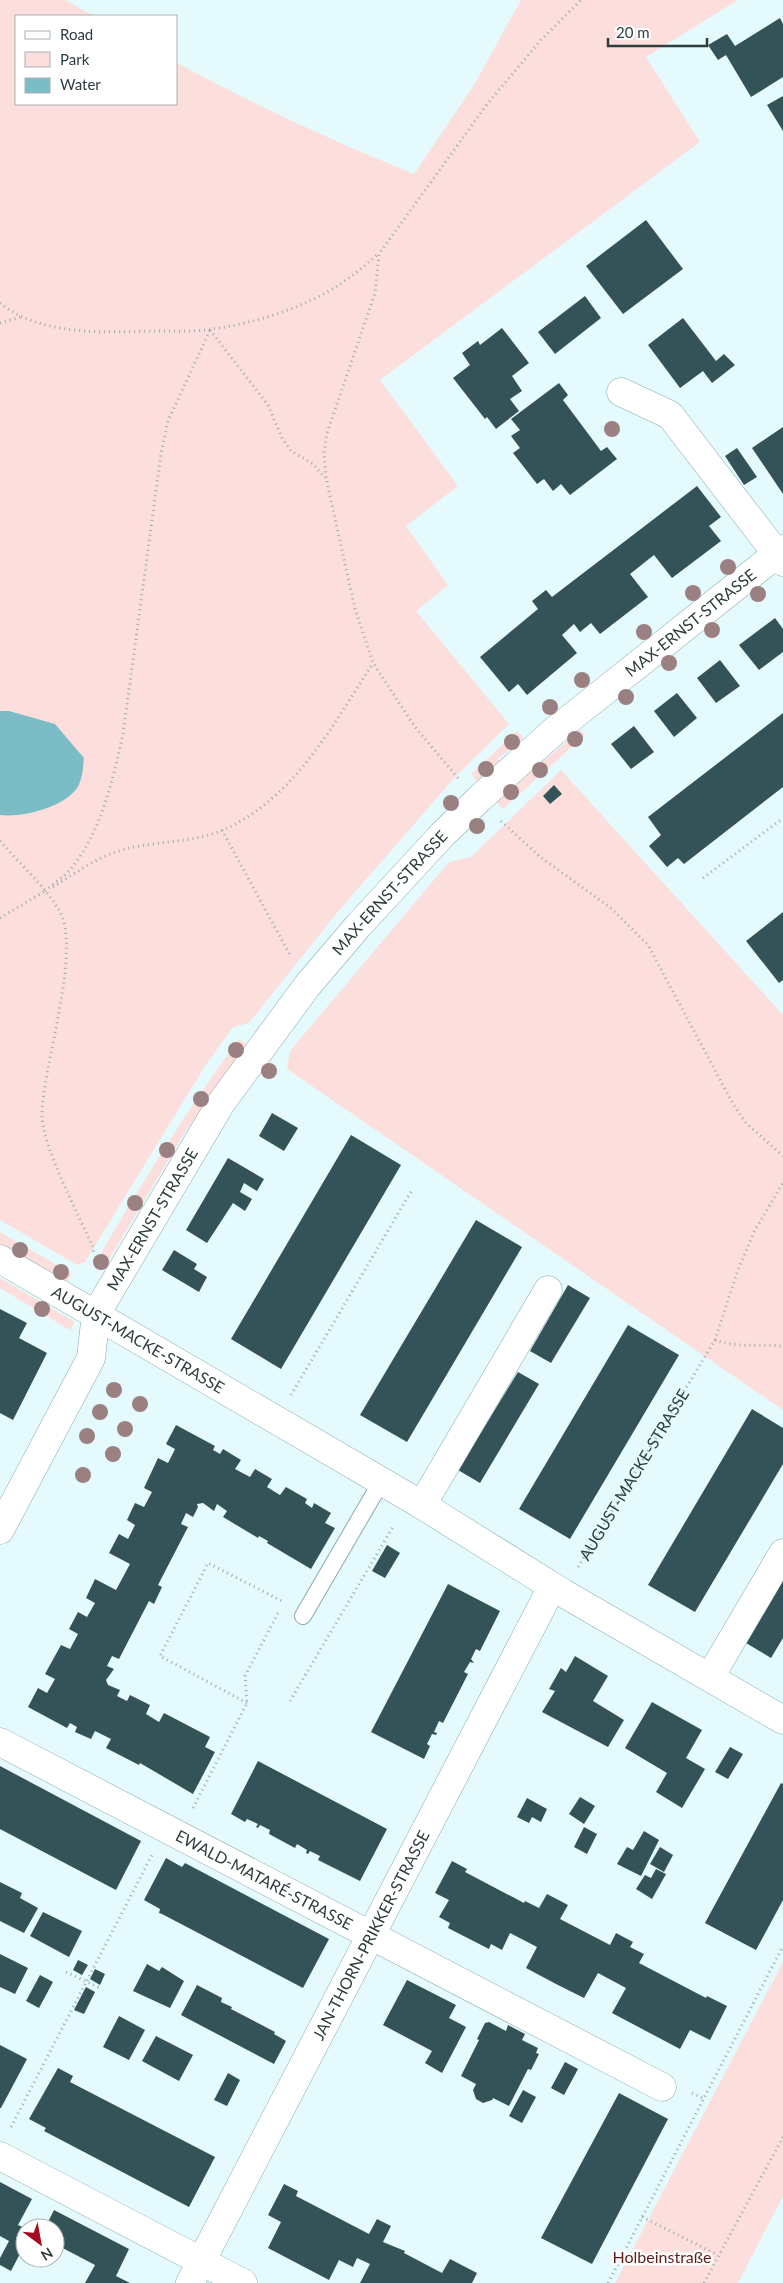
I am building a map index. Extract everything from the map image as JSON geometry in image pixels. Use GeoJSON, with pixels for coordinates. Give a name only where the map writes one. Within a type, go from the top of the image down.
{"type":"FeatureCollection","features":[{"type":"Feature","properties":{"kind":"street","name":"MAX-ERNST-STRASSE"},"geometry":{"type":"LineString","coordinates":[[96,1314],[221,1103],[307,986],[358,926],[442,834],[553,732],[781,555],[670,415],[621,392]]}},
{"type":"Feature","properties":{"kind":"street","name":"AUGUST-MACKE-STRASSE"},"geometry":{"type":"LineString","coordinates":[[0,1259],[415,1502],[557,1590],[783,1720]]}},
{"type":"Feature","properties":{"kind":"street"},"geometry":{"type":"LineString","coordinates":[[415,1502],[548,1290]]}},
{"type":"Feature","properties":{"kind":"street"},"geometry":{"type":"LineString","coordinates":[[0,1530],[91,1358],[96,1314]]}},
{"type":"Feature","properties":{"kind":"street"},"geometry":{"type":"LineString","coordinates":[[710,1677],[783,1553]]}},
{"type":"Feature","properties":{"kind":"street","name":"JAN-THORN-PRIKKER-STRASSE"},"geometry":{"type":"LineString","coordinates":[[196,2272],[371,1936],[557,1590]]}},
{"type":"Feature","properties":{"kind":"street","name":"EWALD-MATARÉ-STRASSE"},"geometry":{"type":"LineString","coordinates":[[0,1742],[662,2087]]}},
{"type":"Feature","properties":{"kind":"street"},"geometry":{"type":"LineString","coordinates":[[0,2156],[196,2272],[243,2283]]}},
{"type":"Feature","properties":{"kind":"lane"},"geometry":{"type":"LineString","coordinates":[[303,1616],[381,1482]]}},
{"type":"Feature","properties":{"kind":"path"},"geometry":{"type":"LineString","coordinates":[[0,303],[22,317],[50,325],[88,331],[210,330],[264,317],[309,301],[358,272],[379,254],[488,103],[541,40],[581,0]]}},
{"type":"Feature","properties":{"kind":"path"},"geometry":{"type":"LineString","coordinates":[[379,254],[375,293],[327,433],[324,453],[326,478],[355,608],[373,663],[415,727],[479,799],[539,856],[598,899],[637,932],[654,955],[733,1104],[746,1123],[783,1156]]}},
{"type":"Feature","properties":{"kind":"path"},"geometry":{"type":"LineString","coordinates":[[0,322],[22,317]]}},
{"type":"Feature","properties":{"kind":"path"},"geometry":{"type":"LineString","coordinates":[[210,330],[268,405],[282,438],[291,450],[313,464],[326,478]]}},
{"type":"Feature","properties":{"kind":"path"},"geometry":{"type":"LineString","coordinates":[[44,891],[72,868],[80,856],[105,805],[115,772],[123,734],[168,421],[179,393],[210,330]]}},
{"type":"Feature","properties":{"kind":"path"},"geometry":{"type":"LineString","coordinates":[[0,918],[44,891],[120,850],[206,835],[222,830],[252,813],[290,781],[327,736],[373,663]]}},
{"type":"Feature","properties":{"kind":"path"},"geometry":{"type":"LineString","coordinates":[[704,878],[783,818]]}},
{"type":"Feature","properties":{"kind":"path"},"geometry":{"type":"LineString","coordinates":[[222,830],[307,986]]}},
{"type":"Feature","properties":{"kind":"path"},"geometry":{"type":"LineString","coordinates":[[0,841],[60,911],[66,934],[63,993],[50,1054],[42,1118],[62,1179],[93,1247],[94,1264]]}},
{"type":"Feature","properties":{"kind":"path","name":"AUGUST-MACKE-STRASSE"},"geometry":{"type":"LineString","coordinates":[[557,1590],[715,1340],[738,1270],[755,1230],[783,1183]]}},
{"type":"Feature","properties":{"kind":"path"},"geometry":{"type":"LineString","coordinates":[[276,1421],[412,1190]]}},
{"type":"Feature","properties":{"kind":"path"},"geometry":{"type":"LineString","coordinates":[[715,1340],[728,1346],[743,1344],[783,1346]]}},
{"type":"Feature","properties":{"kind":"path"},"geometry":{"type":"LineString","coordinates":[[290,1701],[415,1502]]}},
{"type":"Feature","properties":{"kind":"path"},"geometry":{"type":"LineString","coordinates":[[9,2130],[86,1982],[248,1703],[246,1676],[283,1602],[208,1563],[160,1656],[248,1703]]}},
{"type":"Feature","properties":{"kind":"path"},"geometry":{"type":"LineString","coordinates":[[608,2283],[783,1946]]}},
{"type":"Feature","properties":{"kind":"path"},"geometry":{"type":"LineString","coordinates":[[66,1972],[100,1988]]}},
{"type":"Feature","properties":{"kind":"path"},"geometry":{"type":"LineString","coordinates":[[704,2283],[783,2137]]}},
{"type":"Feature","properties":{"kind":"path"},"geometry":{"type":"LineString","coordinates":[[642,2216],[718,2255]]}},
{"type":"Feature","properties":{"kind":"green space"},"geometry":{"type":"Polygon","coordinates":[[[0,0],[65,0],[92,15],[15,15],[15,105],[178,105],[178,63],[294,122],[414,174],[474,85],[521,0],[738,0],[646,57],[700,142],[380,380],[458,486],[406,526],[448,585],[416,611],[509,724],[456,776],[336,914],[249,1023],[233,1027],[205,1066],[85,1262],[77,1265],[0,1220],[0,0]]]}},
{"type":"Feature","properties":{"kind":"green space"},"geometry":{"type":"Polygon","coordinates":[[[580,730],[585,735],[503,809],[492,798],[520,781],[580,730]]]}},
{"type":"Feature","properties":{"kind":"green space"},"geometry":{"type":"Polygon","coordinates":[[[517,731],[524,738],[498,759],[502,764],[480,784],[471,774],[517,731]]]}},
{"type":"Feature","properties":{"kind":"green space"},"geometry":{"type":"Polygon","coordinates":[[[561,770],[783,1015],[783,1410],[287,1069],[290,1051],[449,862],[471,857],[561,770]]]}},
{"type":"Feature","properties":{"kind":"green space"},"geometry":{"type":"Polygon","coordinates":[[[239,1039],[247,1045],[184,1134],[105,1266],[97,1260],[183,1120],[239,1039]]]}},
{"type":"Feature","properties":{"kind":"green space"},"geometry":{"type":"Polygon","coordinates":[[[0,1232],[72,1274],[66,1283],[0,1244],[0,1232]]]}},
{"type":"Feature","properties":{"kind":"green space"},"geometry":{"type":"Polygon","coordinates":[[[0,1278],[75,1322],[70,1330],[0,1288],[0,1278]]]}},
{"type":"Feature","properties":{"kind":"green space","name":"Holbeinstraße"},"geometry":{"type":"Polygon","coordinates":[[[783,1962],[783,2196],[738,2283],[615,2283],[783,1962]]]}},
{"type":"Feature","properties":{"kind":"water"},"geometry":{"type":"Polygon","coordinates":[[[0,711],[9,711],[55,724],[84,758],[80,782],[67,798],[46,809],[21,814],[0,815],[0,711]]]}},
{"type":"Feature","properties":{"kind":"building"},"geometry":{"type":"Polygon","coordinates":[[[780,18],[783,24],[783,77],[751,97],[726,55],[718,60],[708,45],[727,34],[735,46],[780,18]]]}},
{"type":"Feature","properties":{"kind":"building"},"geometry":{"type":"Polygon","coordinates":[[[783,96],[783,131],[767,105],[783,96]]]}},
{"type":"Feature","properties":{"kind":"building"},"geometry":{"type":"Polygon","coordinates":[[[646,220],[683,269],[623,314],[586,266],[646,220]]]}},
{"type":"Feature","properties":{"kind":"building"},"geometry":{"type":"Polygon","coordinates":[[[585,296],[601,318],[555,354],[538,332],[585,296]]]}},
{"type":"Feature","properties":{"kind":"building"},"geometry":{"type":"Polygon","coordinates":[[[683,318],[716,361],[724,354],[735,365],[712,383],[703,371],[680,388],[648,345],[683,318]]]}},
{"type":"Feature","properties":{"kind":"building"},"geometry":{"type":"Polygon","coordinates":[[[502,328],[529,363],[512,376],[522,391],[510,399],[519,411],[496,429],[487,417],[485,419],[453,378],[470,365],[462,353],[478,341],[480,345],[502,328]]]}},
{"type":"Feature","properties":{"kind":"building"},"geometry":{"type":"Polygon","coordinates":[[[559,383],[568,395],[563,400],[601,451],[607,447],[617,459],[570,495],[561,484],[553,491],[544,479],[537,484],[513,453],[520,448],[511,436],[520,430],[511,419],[559,383]]]}},
{"type":"Feature","properties":{"kind":"building"},"geometry":{"type":"Polygon","coordinates":[[[783,427],[783,494],[752,448],[783,427]]]}},
{"type":"Feature","properties":{"kind":"building"},"geometry":{"type":"Polygon","coordinates":[[[737,448],[757,477],[744,485],[725,456],[737,448]]]}},
{"type":"Feature","properties":{"kind":"building"},"geometry":{"type":"Polygon","coordinates":[[[697,486],[721,517],[709,526],[721,541],[672,578],[654,555],[630,574],[648,597],[600,634],[591,623],[580,632],[574,624],[562,635],[577,653],[527,695],[518,684],[509,692],[480,657],[538,609],[532,601],[546,590],[552,597],[697,486]]]}},
{"type":"Feature","properties":{"kind":"building"},"geometry":{"type":"Polygon","coordinates":[[[775,618],[783,629],[783,652],[759,670],[739,645],[775,618]]]}},
{"type":"Feature","properties":{"kind":"building"},"geometry":{"type":"Polygon","coordinates":[[[720,660],[740,686],[716,703],[697,678],[720,660]]]}},
{"type":"Feature","properties":{"kind":"building"},"geometry":{"type":"Polygon","coordinates":[[[677,693],[697,718],[674,737],[654,711],[677,693]]]}},
{"type":"Feature","properties":{"kind":"building"},"geometry":{"type":"Polygon","coordinates":[[[783,713],[783,787],[684,864],[678,858],[667,867],[649,846],[661,835],[648,817],[783,713]]]}},
{"type":"Feature","properties":{"kind":"building"},"geometry":{"type":"Polygon","coordinates":[[[634,726],[654,752],[631,769],[611,744],[634,726]]]}},
{"type":"Feature","properties":{"kind":"building"},"geometry":{"type":"Polygon","coordinates":[[[554,785],[562,794],[550,804],[543,796],[554,785]]]}},
{"type":"Feature","properties":{"kind":"building"},"geometry":{"type":"Polygon","coordinates":[[[783,912],[783,980],[779,983],[746,941],[783,912]]]}},
{"type":"Feature","properties":{"kind":"building"},"geometry":{"type":"Polygon","coordinates":[[[272,1113],[298,1128],[284,1151],[259,1136],[272,1113]]]}},
{"type":"Feature","properties":{"kind":"building"},"geometry":{"type":"Polygon","coordinates":[[[351,1135],[401,1165],[281,1369],[231,1339],[351,1135]]]}},
{"type":"Feature","properties":{"kind":"building"},"geometry":{"type":"Polygon","coordinates":[[[228,1158],[264,1179],[257,1191],[244,1183],[240,1192],[252,1199],[245,1211],[233,1203],[207,1243],[186,1230],[228,1158]]]}},
{"type":"Feature","properties":{"kind":"building"},"geometry":{"type":"Polygon","coordinates":[[[476,1220],[522,1247],[407,1442],[360,1415],[476,1220]]]}},
{"type":"Feature","properties":{"kind":"building"},"geometry":{"type":"Polygon","coordinates":[[[174,1250],[197,1264],[194,1269],[207,1277],[199,1292],[162,1270],[174,1250]]]}},
{"type":"Feature","properties":{"kind":"building"},"geometry":{"type":"Polygon","coordinates":[[[568,1285],[590,1298],[551,1363],[530,1351],[568,1285]]]}},
{"type":"Feature","properties":{"kind":"building"},"geometry":{"type":"Polygon","coordinates":[[[0,1309],[27,1323],[19,1338],[47,1353],[13,1420],[0,1413],[0,1309]]]}},
{"type":"Feature","properties":{"kind":"building"},"geometry":{"type":"Polygon","coordinates":[[[628,1325],[679,1355],[570,1539],[519,1509],[628,1325]]]}},
{"type":"Feature","properties":{"kind":"building"},"geometry":{"type":"Polygon","coordinates":[[[518,1372],[539,1384],[480,1483],[458,1470],[518,1372]]]}},
{"type":"Feature","properties":{"kind":"building"},"geometry":{"type":"Polygon","coordinates":[[[752,1409],[783,1428],[783,1464],[695,1612],[648,1585],[752,1409]]]}},
{"type":"Feature","properties":{"kind":"building"},"geometry":{"type":"Polygon","coordinates":[[[176,1425],[215,1446],[213,1450],[220,1454],[223,1449],[241,1460],[235,1469],[250,1477],[255,1469],[272,1479],[267,1487],[280,1495],[286,1487],[307,1499],[305,1503],[312,1508],[314,1503],[331,1513],[325,1523],[335,1528],[311,1569],[267,1543],[268,1541],[259,1536],[258,1538],[223,1517],[227,1511],[217,1504],[214,1511],[203,1503],[197,1504],[198,1507],[193,1517],[186,1513],[181,1524],[188,1527],[158,1585],[162,1587],[154,1604],[149,1601],[119,1659],[112,1656],[107,1666],[114,1669],[106,1680],[108,1685],[120,1690],[117,1696],[127,1701],[130,1695],[150,1705],[146,1714],[159,1722],[164,1713],[210,1737],[205,1747],[215,1752],[193,1794],[140,1763],[139,1765],[106,1748],[111,1739],[95,1731],[91,1739],[75,1732],[77,1727],[70,1723],[67,1728],[28,1707],[38,1688],[47,1693],[55,1679],[45,1674],[61,1645],[70,1649],[78,1634],[69,1629],[78,1612],[87,1617],[95,1603],[86,1598],[95,1579],[116,1590],[130,1564],[109,1553],[119,1534],[128,1539],[135,1525],[127,1520],[135,1503],[144,1507],[152,1492],[144,1488],[158,1458],[168,1463],[175,1449],[166,1444],[176,1425]]]}},
{"type":"Feature","properties":{"kind":"building"},"geometry":{"type":"Polygon","coordinates":[[[387,1545],[400,1553],[385,1578],[372,1571],[387,1545]]]}},
{"type":"Feature","properties":{"kind":"building"},"geometry":{"type":"Polygon","coordinates":[[[783,1580],[783,1638],[771,1658],[746,1643],[783,1580]]]}},
{"type":"Feature","properties":{"kind":"building"},"geometry":{"type":"Polygon","coordinates":[[[448,1584],[500,1611],[480,1651],[476,1649],[471,1659],[474,1663],[470,1662],[464,1672],[468,1674],[443,1723],[439,1721],[434,1732],[437,1733],[436,1735],[432,1734],[427,1744],[430,1746],[424,1759],[371,1732],[448,1584]]]}},
{"type":"Feature","properties":{"kind":"building"},"geometry":{"type":"Polygon","coordinates":[[[575,1656],[608,1676],[593,1701],[624,1720],[608,1747],[542,1712],[555,1691],[549,1689],[561,1668],[566,1672],[575,1656]]]}},
{"type":"Feature","properties":{"kind":"building"},"geometry":{"type":"Polygon","coordinates":[[[652,1702],[702,1730],[686,1758],[705,1769],[682,1808],[656,1792],[667,1773],[625,1748],[652,1702]]]}},
{"type":"Feature","properties":{"kind":"building"},"geometry":{"type":"Polygon","coordinates":[[[730,1747],[743,1754],[728,1779],[715,1772],[730,1747]]]}},
{"type":"Feature","properties":{"kind":"building"},"geometry":{"type":"Polygon","coordinates":[[[258,1761],[387,1829],[360,1881],[318,1860],[320,1856],[310,1851],[308,1854],[306,1853],[307,1850],[297,1844],[295,1848],[269,1834],[270,1830],[260,1825],[258,1828],[256,1827],[258,1824],[247,1819],[245,1822],[231,1814],[258,1761]]]}},
{"type":"Feature","properties":{"kind":"building"},"geometry":{"type":"Polygon","coordinates":[[[0,1766],[141,1841],[116,1890],[0,1829],[0,1766]]]}},
{"type":"Feature","properties":{"kind":"building"},"geometry":{"type":"Polygon","coordinates":[[[781,1783],[783,1784],[783,1900],[756,1950],[705,1923],[781,1783]]]}},
{"type":"Feature","properties":{"kind":"building"},"geometry":{"type":"Polygon","coordinates":[[[580,1797],[595,1806],[584,1824],[569,1814],[580,1797]]]}},
{"type":"Feature","properties":{"kind":"building"},"geometry":{"type":"Polygon","coordinates":[[[527,1798],[547,1809],[541,1822],[532,1817],[529,1823],[517,1817],[527,1798]]]}},
{"type":"Feature","properties":{"kind":"building"},"geometry":{"type":"Polygon","coordinates":[[[584,1827],[597,1834],[587,1854],[574,1847],[584,1827]]]}},
{"type":"Feature","properties":{"kind":"building"},"geometry":{"type":"Polygon","coordinates":[[[644,1831],[659,1840],[641,1876],[617,1864],[627,1847],[633,1850],[644,1831]]]}},
{"type":"Feature","properties":{"kind":"building"},"geometry":{"type":"Polygon","coordinates":[[[660,1847],[673,1855],[664,1872],[650,1864],[660,1847]]]}},
{"type":"Feature","properties":{"kind":"building"},"geometry":{"type":"Polygon","coordinates":[[[166,1858],[182,1867],[185,1863],[329,1939],[303,1988],[159,1913],[160,1909],[144,1900],[166,1858]]]}},
{"type":"Feature","properties":{"kind":"building"},"geometry":{"type":"Polygon","coordinates":[[[452,1861],[467,1869],[465,1872],[524,1903],[525,1901],[539,1908],[547,1894],[568,1905],[560,1919],[610,1945],[616,1933],[633,1942],[630,1947],[644,1954],[639,1963],[706,1998],[707,1996],[727,2006],[710,2040],[690,2030],[680,2049],[612,2013],[626,1988],[598,1973],[584,1998],[526,1968],[537,1947],[510,1933],[502,1950],[491,1944],[489,1949],[448,1928],[450,1923],[439,1917],[449,1900],[435,1893],[452,1861]]]}},
{"type":"Feature","properties":{"kind":"building"},"geometry":{"type":"Polygon","coordinates":[[[656,1869],[666,1874],[652,1899],[636,1889],[645,1875],[651,1878],[656,1869]]]}},
{"type":"Feature","properties":{"kind":"building"},"geometry":{"type":"Polygon","coordinates":[[[0,1882],[22,1893],[20,1898],[38,1908],[24,1933],[0,1921],[0,1882]]]}},
{"type":"Feature","properties":{"kind":"building"},"geometry":{"type":"Polygon","coordinates":[[[43,1912],[82,1931],[69,1957],[30,1936],[43,1912]]]}},
{"type":"Feature","properties":{"kind":"building"},"geometry":{"type":"Polygon","coordinates":[[[0,1954],[28,1968],[15,1994],[0,1987],[0,1954]]]}},
{"type":"Feature","properties":{"kind":"building"},"geometry":{"type":"Polygon","coordinates":[[[78,1960],[88,1965],[82,1975],[73,1970],[78,1960]]]}},
{"type":"Feature","properties":{"kind":"building"},"geometry":{"type":"Polygon","coordinates":[[[147,1964],[159,1971],[162,1967],[184,1981],[170,2008],[133,1991],[147,1964]]]}},
{"type":"Feature","properties":{"kind":"building"},"geometry":{"type":"Polygon","coordinates":[[[95,1969],[105,1974],[100,1985],[90,1979],[95,1969]]]}},
{"type":"Feature","properties":{"kind":"building"},"geometry":{"type":"Polygon","coordinates":[[[40,1975],[53,1982],[39,2008],[26,2001],[40,1975]]]}},
{"type":"Feature","properties":{"kind":"building"},"geometry":{"type":"Polygon","coordinates":[[[407,1980],[456,2005],[449,2018],[466,2027],[442,2073],[425,2063],[432,2051],[383,2025],[407,1980]]]}},
{"type":"Feature","properties":{"kind":"building"},"geometry":{"type":"Polygon","coordinates":[[[197,1985],[222,1998],[221,2002],[232,2007],[231,2009],[275,2032],[274,2034],[286,2041],[274,2064],[181,2015],[197,1985]]]}},
{"type":"Feature","properties":{"kind":"building"},"geometry":{"type":"Polygon","coordinates":[[[86,1987],[95,1992],[84,2014],[74,2010],[86,1987]]]}},
{"type":"Feature","properties":{"kind":"building"},"geometry":{"type":"Polygon","coordinates":[[[119,2016],[145,2030],[129,2060],[103,2047],[119,2016]]]}},
{"type":"Feature","properties":{"kind":"building"},"geometry":{"type":"Polygon","coordinates":[[[489,2022],[506,2031],[508,2025],[525,2034],[522,2040],[538,2048],[536,2053],[539,2054],[531,2070],[528,2069],[509,2106],[493,2098],[483,2103],[476,2099],[473,2090],[476,2084],[461,2076],[479,2040],[477,2039],[485,2023],[489,2022]]]}},
{"type":"Feature","properties":{"kind":"building"},"geometry":{"type":"Polygon","coordinates":[[[156,2036],[193,2055],[179,2081],[142,2061],[156,2036]]]}},
{"type":"Feature","properties":{"kind":"building"},"geometry":{"type":"Polygon","coordinates":[[[0,2045],[27,2059],[1,2108],[0,2108],[0,2045]]]}},
{"type":"Feature","properties":{"kind":"building"},"geometry":{"type":"Polygon","coordinates":[[[565,2062],[578,2069],[564,2095],[551,2088],[565,2062]]]}},
{"type":"Feature","properties":{"kind":"building"},"geometry":{"type":"Polygon","coordinates":[[[58,2068],[73,2076],[70,2082],[215,2157],[189,2207],[44,2131],[46,2128],[29,2119],[58,2068]]]}},
{"type":"Feature","properties":{"kind":"building"},"geometry":{"type":"Polygon","coordinates":[[[228,2073],[240,2080],[227,2106],[214,2100],[228,2073]]]}},
{"type":"Feature","properties":{"kind":"building"},"geometry":{"type":"Polygon","coordinates":[[[523,2090],[536,2097],[522,2123],[509,2116],[523,2090]]]}},
{"type":"Feature","properties":{"kind":"building"},"geometry":{"type":"Polygon","coordinates":[[[619,2093],[668,2119],[592,2264],[541,2238],[619,2093]]]}},
{"type":"Feature","properties":{"kind":"building"},"geometry":{"type":"Polygon","coordinates":[[[0,2182],[32,2199],[22,2218],[15,2218],[15,2263],[11,2271],[0,2265],[0,2258],[9,2241],[0,2236],[0,2182]]]}},
{"type":"Feature","properties":{"kind":"building"},"geometry":{"type":"Polygon","coordinates":[[[284,2184],[298,2191],[296,2196],[369,2234],[377,2219],[391,2226],[383,2242],[405,2251],[404,2253],[442,2273],[450,2259],[477,2273],[472,2283],[360,2283],[370,2264],[357,2258],[353,2267],[339,2260],[329,2280],[268,2248],[281,2222],[268,2215],[284,2184]]]}},
{"type":"Feature","properties":{"kind":"building"},"geometry":{"type":"Polygon","coordinates":[[[54,2210],[129,2249],[116,2276],[130,2283],[85,2283],[95,2265],[65,2249],[65,2218],[50,2218],[54,2210]]]}}]}
